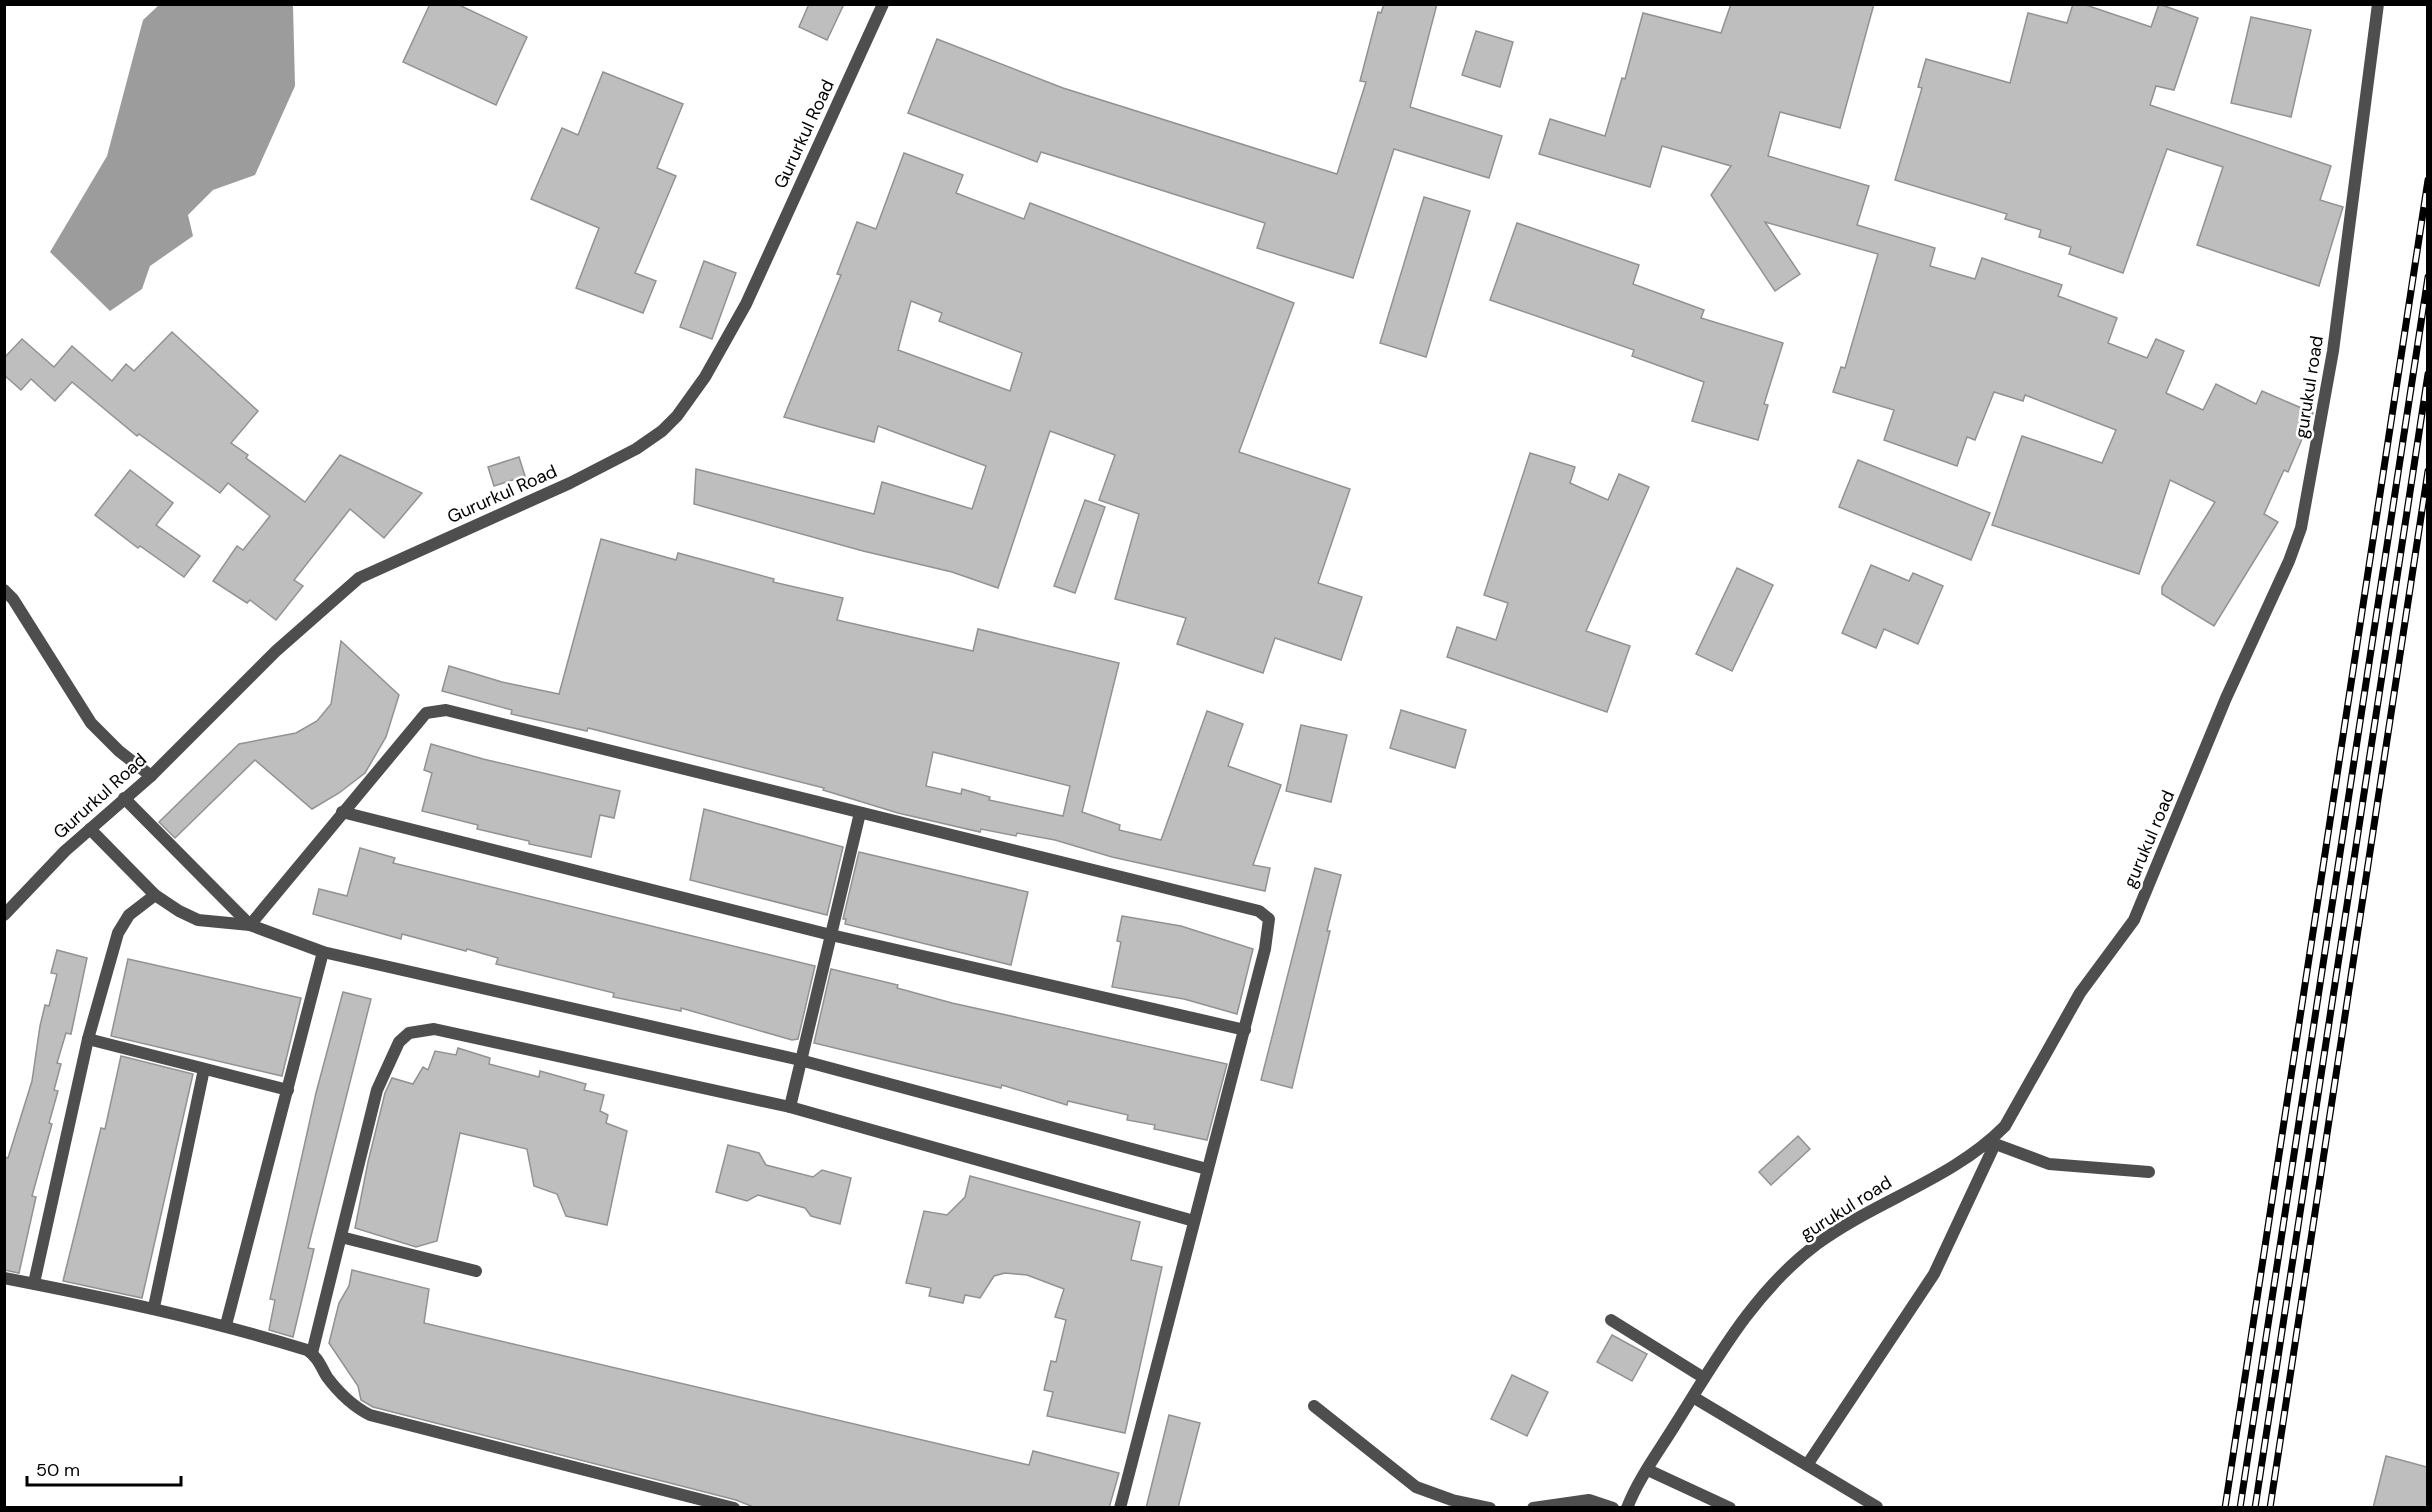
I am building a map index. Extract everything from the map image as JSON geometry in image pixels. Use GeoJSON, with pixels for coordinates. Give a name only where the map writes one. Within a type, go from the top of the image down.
{"type":"FeatureCollection","features":[{"type":"Feature","properties":{"kind":"street","name":"Gururkul Road"},"geometry":{"type":"LineString","coordinates":[[4,915],[90,828],[151,776],[276,651],[359,578],[579,479],[636,449],[662,431],[677,416],[705,377],[746,304],[883,4]]}},
{"type":"Feature","properties":{"kind":"street","name":"gurukul road"},"geometry":{"type":"LineString","coordinates":[[1627,1508],[1704,1378],[1748,1314],[1787,1270],[1818,1244],[1853,1221],[1993,1143],[2013,1114],[2080,993],[2134,920],[2226,698],[2289,561],[2301,528],[2333,351],[2378,4]]}},
{"type":"Feature","properties":{"kind":"street"},"geometry":{"type":"LineString","coordinates":[[4,590],[20,608],[91,723],[119,751],[151,776]]}},
{"type":"Feature","properties":{"kind":"street"},"geometry":{"type":"LineString","coordinates":[[250,925],[426,713],[446,710],[1259,911],[1269,919],[1269,925],[1245,1030],[1221,1125],[1206,1169],[1120,1508]]}},
{"type":"Feature","properties":{"kind":"street"},"geometry":{"type":"LineString","coordinates":[[124,798],[250,925]]}},
{"type":"Feature","properties":{"kind":"street"},"geometry":{"type":"LineString","coordinates":[[342,812],[831,935],[1245,1030]]}},
{"type":"Feature","properties":{"kind":"street"},"geometry":{"type":"LineString","coordinates":[[790,1107],[860,813]]}},
{"type":"Feature","properties":{"kind":"street"},"geometry":{"type":"LineString","coordinates":[[90,828],[155,895],[198,920],[250,925],[323,952],[800,1060],[1206,1169]]}},
{"type":"Feature","properties":{"kind":"street"},"geometry":{"type":"LineString","coordinates":[[34,1283],[88,1039],[118,933],[129,915],[155,895]]}},
{"type":"Feature","properties":{"kind":"street"},"geometry":{"type":"LineString","coordinates":[[226,1325],[323,952]]}},
{"type":"Feature","properties":{"kind":"street"},"geometry":{"type":"LineString","coordinates":[[312,1353],[378,1090],[399,1042],[409,1033],[421,1029],[434,1029],[790,1107],[1194,1221]]}},
{"type":"Feature","properties":{"kind":"street"},"geometry":{"type":"LineString","coordinates":[[88,1039],[288,1090]]}},
{"type":"Feature","properties":{"kind":"street"},"geometry":{"type":"LineString","coordinates":[[154,1307],[204,1069]]}},
{"type":"Feature","properties":{"kind":"street"},"geometry":{"type":"LineString","coordinates":[[1807,1465],[1934,1274],[1993,1143],[2020,1155],[2058,1166],[2149,1172]]}},
{"type":"Feature","properties":{"kind":"street"},"geometry":{"type":"LineString","coordinates":[[340,1237],[476,1271]]}},
{"type":"Feature","properties":{"kind":"street"},"geometry":{"type":"LineString","coordinates":[[4,1278],[154,1307],[226,1325],[312,1353],[336,1388],[353,1405],[370,1415],[734,1508]]}},
{"type":"Feature","properties":{"kind":"street"},"geometry":{"type":"LineString","coordinates":[[1611,1320],[1704,1378]]}},
{"type":"Feature","properties":{"kind":"street"},"geometry":{"type":"LineString","coordinates":[[1693,1397],[1877,1507]]}},
{"type":"Feature","properties":{"kind":"street"},"geometry":{"type":"LineString","coordinates":[[1314,1406],[1416,1487],[1452,1500],[1490,1508]]}},
{"type":"Feature","properties":{"kind":"street"},"geometry":{"type":"LineString","coordinates":[[1648,1470],[1730,1508]]}},
{"type":"Feature","properties":{"kind":"street"},"geometry":{"type":"LineString","coordinates":[[1533,1508],[1589,1500],[1612,1508]]}},
{"type":"Feature","properties":{"kind":"shaded area"},"geometry":{"type":"Polygon","coordinates":[[[159,5],[293,5],[295,86],[255,175],[213,190],[188,215],[193,236],[150,266],[142,289],[110,311],[50,252],[107,156],[143,20],[159,5]]]}},
{"type":"Feature","properties":{"kind":"building"},"geometry":{"type":"Polygon","coordinates":[[[430,4],[457,4],[527,37],[496,105],[403,62],[430,4]]]}},
{"type":"Feature","properties":{"kind":"building"},"geometry":{"type":"Polygon","coordinates":[[[809,4],[844,4],[827,40],[799,27],[809,4]]]}},
{"type":"Feature","properties":{"kind":"building"},"geometry":{"type":"Polygon","coordinates":[[[1384,4],[1437,4],[1410,107],[1502,136],[1489,178],[1394,149],[1353,278],[1257,248],[1265,223],[1041,152],[1037,162],[908,113],[937,39],[1063,88],[1337,174],[1366,82],[1360,81],[1378,12],[1381,13],[1384,4]]]}},
{"type":"Feature","properties":{"kind":"building"},"geometry":{"type":"Polygon","coordinates":[[[1731,4],[1874,4],[1840,128],[1780,112],[1768,156],[1869,186],[1857,225],[1935,248],[1930,266],[1975,279],[1982,258],[2062,285],[2058,296],[2117,318],[2108,343],[2147,358],[2156,339],[2184,351],[2166,393],[2203,410],[2216,384],[2256,404],[2262,391],[2313,413],[2288,472],[2284,470],[2264,514],[2278,522],[2214,626],[2162,594],[2162,587],[2215,502],[2170,480],[2139,574],[1992,525],[2022,436],[2102,463],[2116,430],[2025,395],[2023,401],[1994,392],[1975,440],[1967,437],[1957,466],[1884,440],[1894,410],[1833,392],[1841,367],[1845,368],[1878,254],[1765,222],[1800,274],[1775,291],[1711,195],[1731,166],[1662,146],[1650,187],[1539,154],[1550,119],[1605,136],[1622,78],[1625,79],[1643,13],[1721,33],[1731,4]]]}},
{"type":"Feature","properties":{"kind":"building"},"geometry":{"type":"Polygon","coordinates":[[[2073,4],[2083,4],[2151,27],[2159,4],[2198,18],[2174,90],[2156,86],[2150,105],[2331,166],[2320,200],[2343,207],[2319,286],[2197,245],[2223,167],[2167,149],[2123,273],[2069,254],[2071,247],[2039,237],[2041,230],[2005,219],[2007,214],[1895,180],[1922,88],[1918,87],[1926,59],[2010,83],[2028,13],[2067,23],[2073,4]]]}},
{"type":"Feature","properties":{"kind":"building"},"geometry":{"type":"Polygon","coordinates":[[[2251,17],[2311,30],[2291,117],[2231,103],[2251,17]]]}},
{"type":"Feature","properties":{"kind":"building"},"geometry":{"type":"Polygon","coordinates":[[[1476,31],[1513,42],[1500,87],[1462,75],[1476,31]]]}},
{"type":"Feature","properties":{"kind":"building"},"geometry":{"type":"Polygon","coordinates":[[[603,72],[683,104],[657,168],[676,176],[635,273],[656,281],[643,313],[576,288],[599,228],[531,199],[562,128],[578,135],[603,72]]]}},
{"type":"Feature","properties":{"kind":"building"},"geometry":{"type":"Polygon","coordinates":[[[904,153],[963,175],[956,193],[1024,219],[1030,203],[1294,303],[1239,452],[1350,489],[1318,583],[1362,597],[1341,660],[1275,638],[1263,673],[1177,644],[1186,618],[1115,599],[1139,514],[1099,500],[1115,455],[1050,431],[998,588],[952,572],[863,551],[694,504],[696,469],[874,514],[882,482],[972,509],[986,466],[878,426],[874,442],[784,417],[841,275],[837,274],[857,222],[876,229],[904,153]],[[911,301],[898,350],[1010,391],[1022,353],[939,321],[942,313],[911,301]]]}},
{"type":"Feature","properties":{"kind":"building"},"geometry":{"type":"Polygon","coordinates":[[[1424,197],[1470,211],[1426,357],[1380,343],[1424,197]]]}},
{"type":"Feature","properties":{"kind":"building"},"geometry":{"type":"Polygon","coordinates":[[[1517,223],[1639,265],[1633,284],[1704,310],[1701,318],[1783,343],[1764,404],[1768,405],[1758,440],[1692,421],[1704,382],[1632,356],[1634,350],[1490,300],[1517,223]]]}},
{"type":"Feature","properties":{"kind":"building"},"geometry":{"type":"Polygon","coordinates":[[[704,261],[736,273],[712,339],[680,327],[704,261]]]}},
{"type":"Feature","properties":{"kind":"building"},"geometry":{"type":"Polygon","coordinates":[[[172,332],[258,411],[231,443],[248,455],[246,458],[305,502],[340,455],[422,493],[384,538],[350,509],[294,580],[303,586],[276,620],[250,600],[247,603],[213,581],[237,546],[243,550],[270,516],[228,483],[220,493],[139,434],[137,436],[72,382],[55,401],[31,379],[21,390],[4,375],[4,358],[22,339],[54,367],[72,346],[112,381],[126,364],[134,371],[172,332]]]}},
{"type":"Feature","properties":{"kind":"building"},"geometry":{"type":"Polygon","coordinates":[[[1530,453],[1575,467],[1570,483],[1608,500],[1619,474],[1649,487],[1586,631],[1630,646],[1607,712],[1447,657],[1457,627],[1496,640],[1508,603],[1484,595],[1530,453]]]}},
{"type":"Feature","properties":{"kind":"building"},"geometry":{"type":"Polygon","coordinates":[[[519,457],[525,476],[494,486],[488,467],[519,457]]]}},
{"type":"Feature","properties":{"kind":"building"},"geometry":{"type":"Polygon","coordinates":[[[1858,460],[1990,513],[1971,560],[1839,507],[1858,460]]]}},
{"type":"Feature","properties":{"kind":"building"},"geometry":{"type":"Polygon","coordinates":[[[130,470],[173,503],[156,525],[200,556],[184,577],[140,546],[138,548],[95,515],[130,470]]]}},
{"type":"Feature","properties":{"kind":"building"},"geometry":{"type":"Polygon","coordinates":[[[1085,500],[1105,507],[1075,593],[1054,586],[1085,500]]]}},
{"type":"Feature","properties":{"kind":"building"},"geometry":{"type":"Polygon","coordinates":[[[601,539],[676,560],[678,553],[774,579],[773,582],[843,598],[837,620],[973,651],[978,629],[1119,663],[1082,812],[1120,825],[1119,830],[1161,840],[1207,711],[1243,724],[1228,766],[1281,785],[1253,865],[1270,868],[1265,891],[1112,857],[1055,840],[981,829],[980,832],[898,813],[823,790],[824,788],[588,728],[587,731],[511,714],[512,710],[442,691],[449,666],[502,682],[559,694],[601,539]],[[933,752],[926,786],[961,794],[962,789],[990,797],[989,800],[1063,816],[1070,786],[933,752]]]}},
{"type":"Feature","properties":{"kind":"building"},"geometry":{"type":"Polygon","coordinates":[[[1871,565],[1909,581],[1913,573],[1943,586],[1918,644],[1884,629],[1876,648],[1842,633],[1871,565]]]}},
{"type":"Feature","properties":{"kind":"building"},"geometry":{"type":"Polygon","coordinates":[[[1737,568],[1773,585],[1732,671],[1696,654],[1737,568]]]}},
{"type":"Feature","properties":{"kind":"building"},"geometry":{"type":"Polygon","coordinates":[[[341,641],[399,695],[386,737],[365,773],[339,793],[312,809],[255,760],[175,838],[159,822],[239,744],[296,733],[317,721],[331,704],[341,641]]]}},
{"type":"Feature","properties":{"kind":"building"},"geometry":{"type":"Polygon","coordinates":[[[1401,710],[1466,730],[1455,768],[1390,748],[1401,710]]]}},
{"type":"Feature","properties":{"kind":"building"},"geometry":{"type":"Polygon","coordinates":[[[1301,725],[1347,735],[1331,802],[1286,791],[1301,725]]]}},
{"type":"Feature","properties":{"kind":"building"},"geometry":{"type":"Polygon","coordinates":[[[431,744],[483,759],[620,791],[614,818],[600,815],[591,857],[529,844],[529,841],[477,829],[478,825],[422,811],[432,773],[424,770],[431,744]]]}},
{"type":"Feature","properties":{"kind":"building"},"geometry":{"type":"Polygon","coordinates":[[[704,809],[843,847],[827,915],[690,880],[704,809]]]}},
{"type":"Feature","properties":{"kind":"building"},"geometry":{"type":"Polygon","coordinates":[[[360,848],[395,858],[393,863],[815,966],[798,1039],[792,1040],[681,1008],[681,1011],[613,997],[614,993],[496,964],[498,958],[467,949],[466,951],[402,934],[401,939],[313,914],[319,889],[347,896],[360,848]]]}},
{"type":"Feature","properties":{"kind":"building"},"geometry":{"type":"Polygon","coordinates":[[[859,852],[1028,892],[1011,965],[845,924],[846,919],[843,919],[859,852]]]}},
{"type":"Feature","properties":{"kind":"building"},"geometry":{"type":"Polygon","coordinates":[[[1315,868],[1341,875],[1327,931],[1330,931],[1292,1088],[1261,1080],[1315,868]]]}},
{"type":"Feature","properties":{"kind":"building"},"geometry":{"type":"Polygon","coordinates":[[[1122,916],[1181,926],[1253,949],[1237,1014],[1184,999],[1112,987],[1121,942],[1117,941],[1122,916]]]}},
{"type":"Feature","properties":{"kind":"building"},"geometry":{"type":"Polygon","coordinates":[[[57,950],[87,958],[71,1034],[66,1033],[57,1063],[61,1064],[54,1090],[58,1091],[49,1123],[52,1124],[32,1196],[36,1197],[19,1273],[4,1270],[4,1157],[8,1158],[32,1081],[40,1026],[45,1005],[49,1006],[57,974],[51,973],[57,950]]]}},
{"type":"Feature","properties":{"kind":"building"},"geometry":{"type":"Polygon","coordinates":[[[128,959],[301,998],[282,1076],[111,1036],[128,959]]]}},
{"type":"Feature","properties":{"kind":"building"},"geometry":{"type":"Polygon","coordinates":[[[831,969],[898,985],[897,988],[952,1003],[1227,1064],[1207,1140],[1154,1129],[1155,1125],[1127,1120],[1128,1115],[1068,1101],[1067,1105],[1002,1085],[1001,1088],[814,1043],[831,969]]]}},
{"type":"Feature","properties":{"kind":"building"},"geometry":{"type":"Polygon","coordinates":[[[343,992],[371,999],[308,1248],[314,1249],[293,1337],[269,1330],[275,1300],[270,1299],[316,1093],[343,992]]]}},
{"type":"Feature","properties":{"kind":"building"},"geometry":{"type":"Polygon","coordinates":[[[458,1048],[490,1058],[489,1064],[539,1077],[540,1071],[586,1084],[584,1090],[604,1095],[600,1111],[608,1115],[606,1123],[627,1131],[607,1225],[566,1216],[557,1194],[534,1186],[527,1149],[460,1133],[437,1241],[416,1247],[355,1228],[385,1093],[392,1078],[413,1084],[423,1067],[428,1070],[435,1051],[456,1055],[458,1048]]]}},
{"type":"Feature","properties":{"kind":"building"},"geometry":{"type":"Polygon","coordinates":[[[121,1056],[193,1074],[142,1298],[63,1281],[101,1128],[105,1129],[121,1056]]]}},
{"type":"Feature","properties":{"kind":"building"},"geometry":{"type":"Polygon","coordinates":[[[1798,1136],[1810,1149],[1771,1185],[1759,1172],[1798,1136]]]}},
{"type":"Feature","properties":{"kind":"building"},"geometry":{"type":"Polygon","coordinates":[[[728,1145],[759,1153],[766,1165],[813,1177],[822,1170],[851,1178],[840,1224],[811,1216],[805,1208],[758,1195],[747,1201],[716,1192],[728,1145]]]}},
{"type":"Feature","properties":{"kind":"building"},"geometry":{"type":"Polygon","coordinates":[[[970,1176],[1140,1222],[1131,1260],[1162,1267],[1125,1433],[1047,1416],[1053,1392],[1044,1390],[1051,1361],[1056,1362],[1066,1320],[1055,1317],[1064,1289],[1027,1275],[1005,1273],[994,1276],[980,1298],[965,1295],[963,1303],[929,1296],[931,1288],[906,1283],[924,1211],[947,1215],[965,1197],[970,1176]]]}},
{"type":"Feature","properties":{"kind":"building"},"geometry":{"type":"Polygon","coordinates":[[[352,1270],[429,1289],[424,1323],[1029,1465],[1033,1451],[1119,1473],[1109,1508],[756,1508],[736,1500],[373,1407],[361,1400],[358,1386],[329,1343],[339,1303],[349,1286],[352,1270]]]}},
{"type":"Feature","properties":{"kind":"building"},"geometry":{"type":"Polygon","coordinates":[[[1612,1335],[1647,1354],[1632,1381],[1597,1362],[1612,1335]]]}},
{"type":"Feature","properties":{"kind":"building"},"geometry":{"type":"Polygon","coordinates":[[[1512,1375],[1548,1392],[1527,1436],[1491,1419],[1512,1375]]]}},
{"type":"Feature","properties":{"kind":"building"},"geometry":{"type":"Polygon","coordinates":[[[1169,1415],[1200,1423],[1178,1508],[1146,1508],[1169,1415]]]}},
{"type":"Feature","properties":{"kind":"building"},"geometry":{"type":"Polygon","coordinates":[[[2386,1456],[2427,1467],[2427,1508],[2373,1508],[2386,1456]]]}},
{"type":"Feature","properties":{"kind":"railway"},"geometry":{"type":"LineString","coordinates":[[2225,1508],[2428,180]]}},
{"type":"Feature","properties":{"kind":"railway"},"geometry":{"type":"LineString","coordinates":[[2240,1508],[2428,277]]}},
{"type":"Feature","properties":{"kind":"railway"},"geometry":{"type":"LineString","coordinates":[[2255,1508],[2428,374]]}},
{"type":"Feature","properties":{"kind":"railway"},"geometry":{"type":"LineString","coordinates":[[2270,1508],[2428,471]]}}]}
